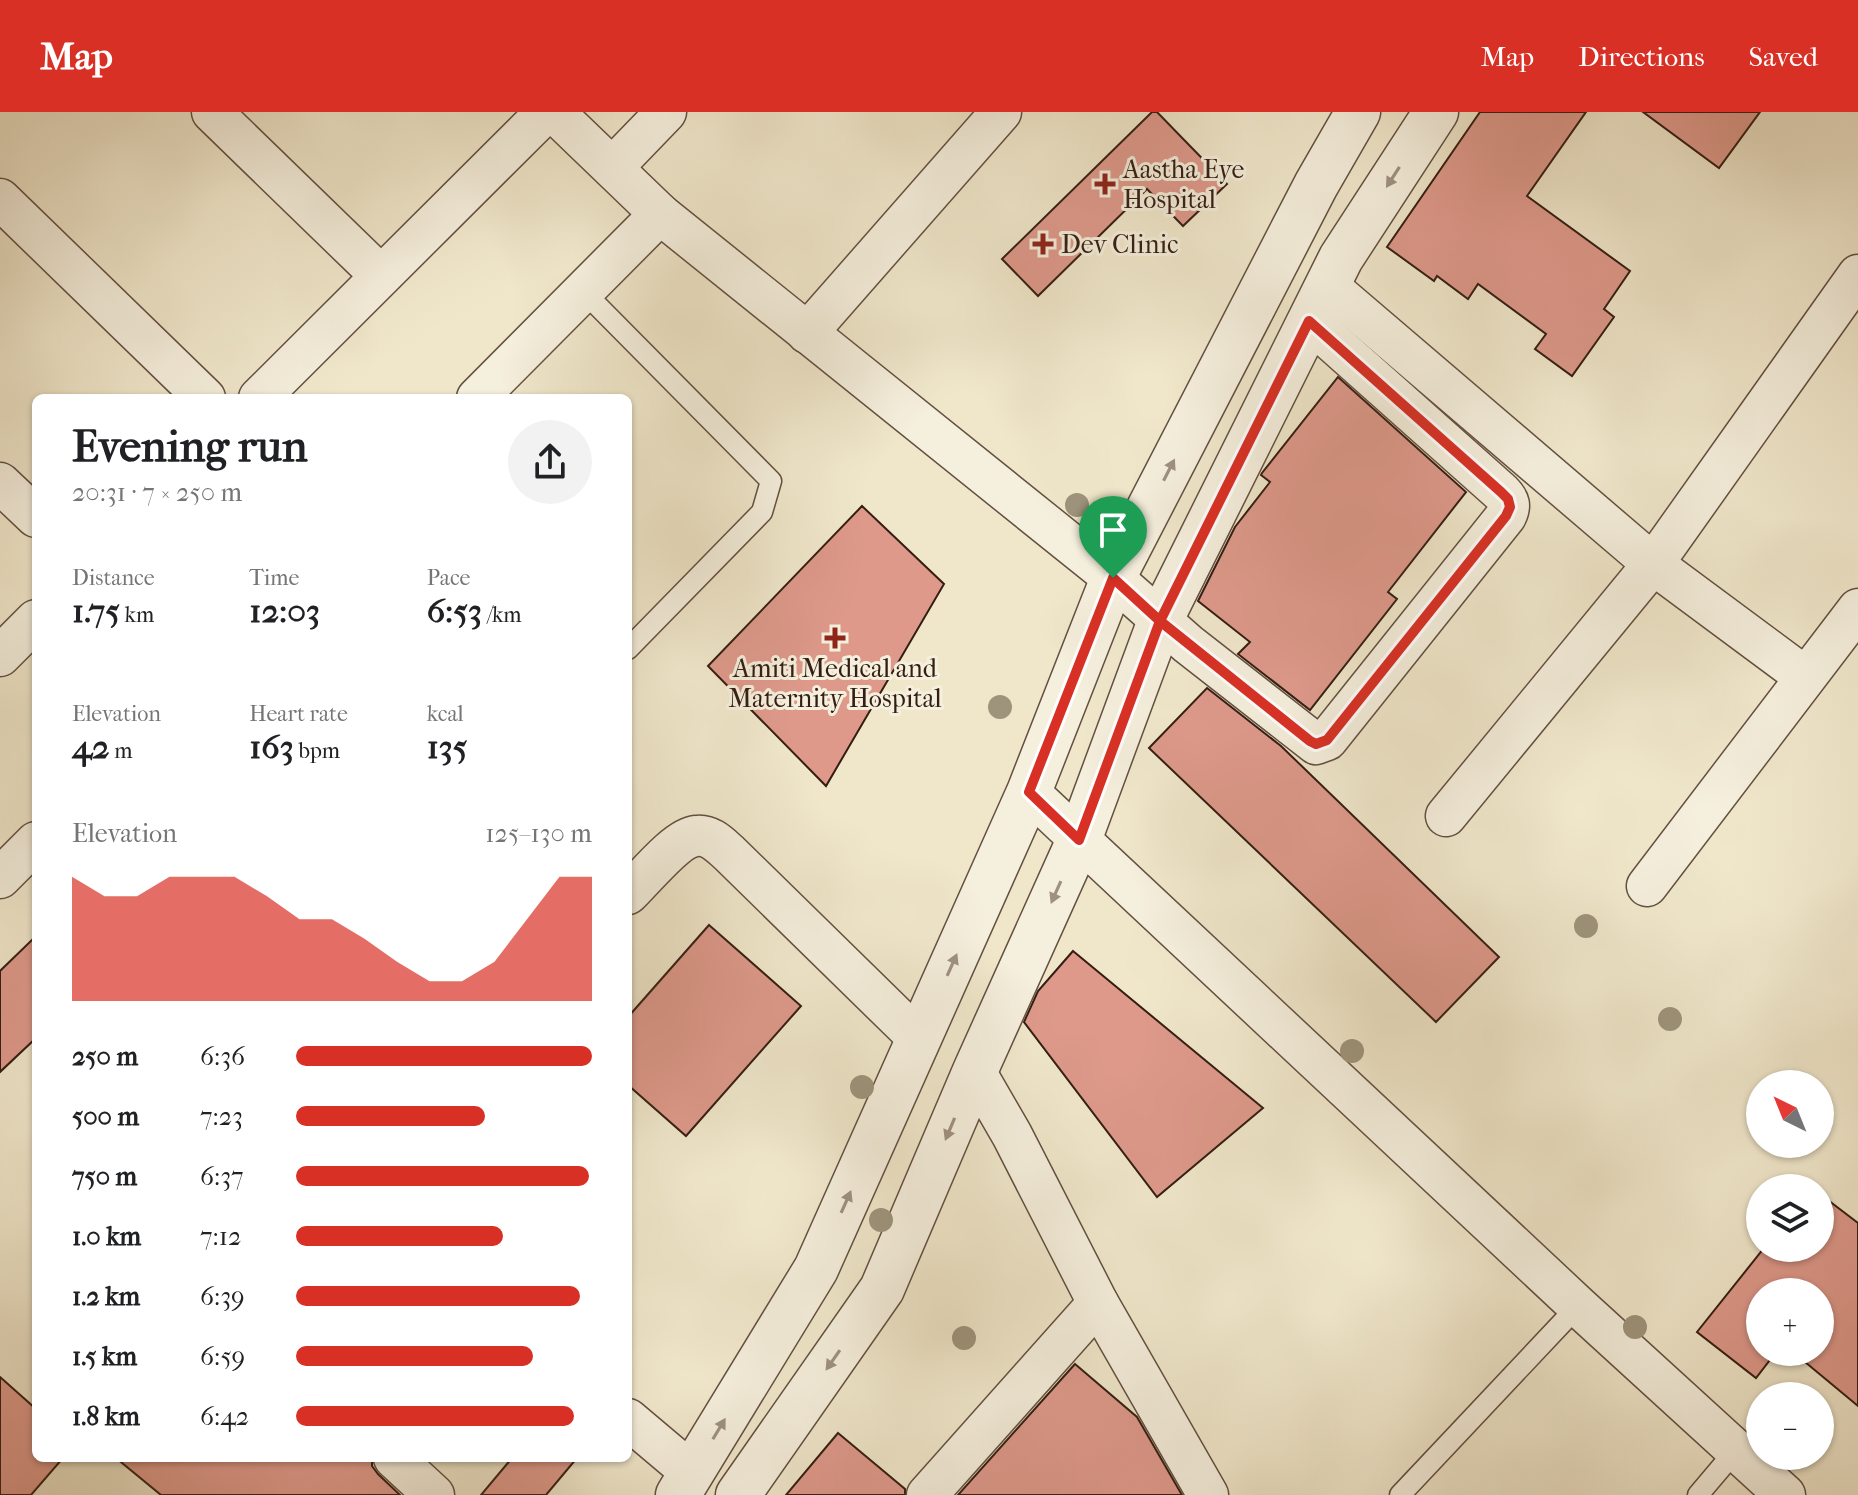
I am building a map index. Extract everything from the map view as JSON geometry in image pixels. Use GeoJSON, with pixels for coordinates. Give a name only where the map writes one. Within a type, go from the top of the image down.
{"type":"FeatureCollection","features":[{"type":"Feature","properties":{"kind":"street"},"geometry":{"type":"LineString","coordinates":[[212,112],[381,276]]}},
{"type":"Feature","properties":{"kind":"street"},"geometry":{"type":"LineString","coordinates":[[263,394],[546,112]]}},
{"type":"Feature","properties":{"kind":"street"},"geometry":{"type":"LineString","coordinates":[[554,112],[660,214],[1113,578],[1160,621],[1310,741],[1322,743],[1506,516],[1510,507],[1508,499],[1318,304]]}},
{"type":"Feature","properties":{"kind":"street"},"geometry":{"type":"LineString","coordinates":[[613,167],[666,112]]}},
{"type":"Feature","properties":{"kind":"street"},"geometry":{"type":"LineString","coordinates":[[807,333],[1001,112]]}},
{"type":"Feature","properties":{"kind":"street"},"geometry":{"type":"LineString","coordinates":[[632,1424],[685,1484],[816,1269],[1029,792],[1113,578],[1308,199],[1358,112]]}},
{"type":"Feature","properties":{"kind":"street"},"geometry":{"type":"LineString","coordinates":[[738,1495],[882,1289],[975,1071],[1079,840],[1160,621],[1341,258],[1436,112]]}},
{"type":"Feature","properties":{"kind":"street"},"geometry":{"type":"LineString","coordinates":[[0,199],[201,394]]}},
{"type":"Feature","properties":{"kind":"street"},"geometry":{"type":"LineString","coordinates":[[481,394],[660,214]]}},
{"type":"Feature","properties":{"kind":"street"},"geometry":{"type":"LineString","coordinates":[[1446,816],[1653,564],[1858,275]]}},
{"type":"Feature","properties":{"kind":"street"},"geometry":{"type":"LineString","coordinates":[[1318,304],[1653,564],[1804,676]]}},
{"type":"Feature","properties":{"kind":"street"},"geometry":{"type":"LineString","coordinates":[[0,483],[32,513]]}},
{"type":"Feature","properties":{"kind":"street"},"geometry":{"type":"LineString","coordinates":[[1647,886],[1858,609]]}},
{"type":"Feature","properties":{"kind":"street"},"geometry":{"type":"LineString","coordinates":[[0,656],[32,624]]}},
{"type":"Feature","properties":{"kind":"street"},"geometry":{"type":"LineString","coordinates":[[1029,792],[1578,1306],[1785,1495]]}},
{"type":"Feature","properties":{"kind":"street"},"geometry":{"type":"LineString","coordinates":[[632,890],[677,845],[695,835],[709,837],[919,1039]]}},
{"type":"Feature","properties":{"kind":"street"},"geometry":{"type":"LineString","coordinates":[[0,878],[32,850]]}},
{"type":"Feature","properties":{"kind":"street"},"geometry":{"type":"LineString","coordinates":[[975,1071],[1012,1135],[1098,1303],[1208,1495]]}},
{"type":"Feature","properties":{"kind":"street"},"geometry":{"type":"LineString","coordinates":[[927,1495],[1098,1303]]}},
{"type":"Feature","properties":{"kind":"street"},"geometry":{"type":"LineString","coordinates":[[398,1462],[434,1495]]}},
{"type":"Feature","properties":{"kind":"lane"},"geometry":{"type":"LineString","coordinates":[[583,291],[771,481],[762,512],[632,645]]}},
{"type":"Feature","properties":{"kind":"lane"},"geometry":{"type":"LineString","coordinates":[[1400,1495],[1578,1306]]}},
{"type":"Feature","properties":{"kind":"lane"},"geometry":{"type":"LineString","coordinates":[[1698,1495],[1736,1450]]}},
{"type":"Feature","properties":{"kind":"building"},"geometry":{"type":"Polygon","coordinates":[[[1152,112],[1157,112],[1227,184],[1183,226],[1147,189],[1038,296],[1002,259],[1152,112]]]}},
{"type":"Feature","properties":{"kind":"building"},"geometry":{"type":"Polygon","coordinates":[[[1480,112],[1586,112],[1527,196],[1630,271],[1604,309],[1614,317],[1572,376],[1535,349],[1546,334],[1478,284],[1468,299],[1437,276],[1434,281],[1387,247],[1480,112]]]}},
{"type":"Feature","properties":{"kind":"building"},"geometry":{"type":"Polygon","coordinates":[[[1643,112],[1760,112],[1719,168],[1643,112]]]}},
{"type":"Feature","properties":{"kind":"building"},"geometry":{"type":"Polygon","coordinates":[[[1338,377],[1466,492],[1388,592],[1397,599],[1310,710],[1238,654],[1250,642],[1198,601],[1235,527],[1270,482],[1262,473],[1338,377]]]}},
{"type":"Feature","properties":{"kind":"building"},"geometry":{"type":"Polygon","coordinates":[[[862,506],[944,584],[826,786],[708,666],[862,506]]]}},
{"type":"Feature","properties":{"kind":"building"},"geometry":{"type":"Polygon","coordinates":[[[1207,688],[1281,746],[1499,957],[1436,1022],[1149,748],[1207,688]]]}},
{"type":"Feature","properties":{"kind":"building"},"geometry":{"type":"Polygon","coordinates":[[[709,925],[801,1006],[686,1136],[632,1089],[632,1012],[709,925]]]}},
{"type":"Feature","properties":{"kind":"building"},"geometry":{"type":"Polygon","coordinates":[[[32,940],[32,1042],[0,1072],[0,971],[32,940]]]}},
{"type":"Feature","properties":{"kind":"building"},"geometry":{"type":"Polygon","coordinates":[[[1073,951],[1263,1108],[1157,1197],[1024,1022],[1038,991],[1073,951]]]}},
{"type":"Feature","properties":{"kind":"building"},"geometry":{"type":"Polygon","coordinates":[[[1834,1205],[1858,1223],[1858,1406],[1834,1386],[1834,1382],[1829,1382],[1810,1366],[1834,1366],[1834,1278],[1746,1278],[1746,1366],[1765,1366],[1756,1378],[1697,1332],[1753,1262],[1834,1262],[1834,1205]]]}},
{"type":"Feature","properties":{"kind":"building"},"geometry":{"type":"Polygon","coordinates":[[[1075,1364],[1137,1417],[1182,1495],[958,1495],[1075,1364]]]}},
{"type":"Feature","properties":{"kind":"building"},"geometry":{"type":"Polygon","coordinates":[[[0,1377],[32,1405],[32,1462],[60,1462],[31,1495],[0,1495],[0,1377]]]}},
{"type":"Feature","properties":{"kind":"building"},"geometry":{"type":"Polygon","coordinates":[[[838,1433],[905,1489],[905,1495],[786,1495],[838,1433]]]}},
{"type":"Feature","properties":{"kind":"building"},"geometry":{"type":"Polygon","coordinates":[[[121,1462],[372,1462],[378,1474],[400,1495],[161,1495],[121,1462]]]}},
{"type":"Feature","properties":{"kind":"building"},"geometry":{"type":"Polygon","coordinates":[[[509,1462],[574,1462],[546,1495],[481,1495],[509,1462]]]}},
{"type":"Feature","properties":{"kind":"place","name":"Aastha Eye Hospital"},"geometry":{"type":"Point","coordinates":[1105,184]}},
{"type":"Feature","properties":{"kind":"place","name":"Dev Clinic"},"geometry":{"type":"Point","coordinates":[1043,244]}},
{"type":"Feature","properties":{"kind":"place","name":"Amiti Medical and Maternity Hospital"},"geometry":{"type":"Point","coordinates":[835,638]}},
{"type":"Feature","properties":{"kind":"route"},"geometry":{"type":"LineString","coordinates":[[1113,578],[1029,792],[1079,840],[1160,621],[1310,741],[1322,743],[1506,516],[1510,507],[1508,499],[1501,492],[1309,321],[1160,621],[1113,578]]}}]}
